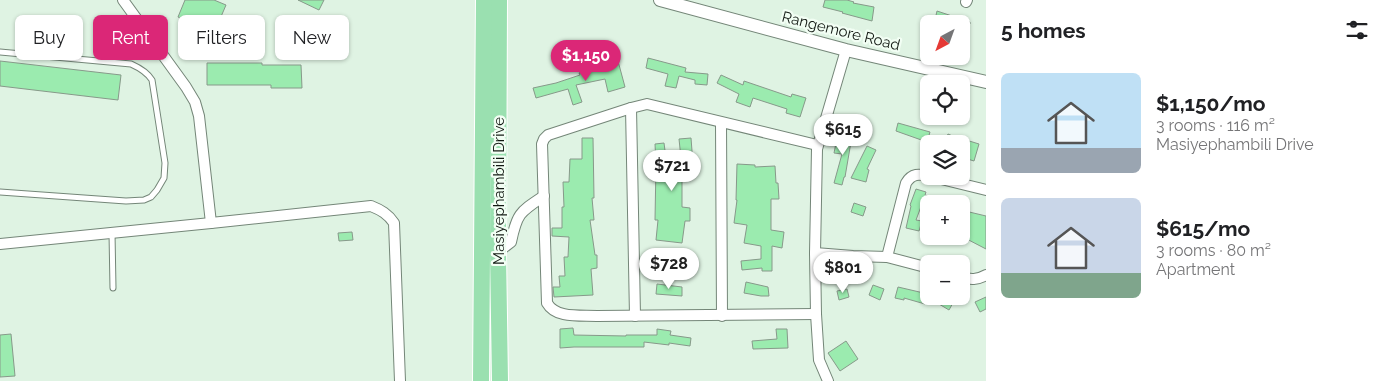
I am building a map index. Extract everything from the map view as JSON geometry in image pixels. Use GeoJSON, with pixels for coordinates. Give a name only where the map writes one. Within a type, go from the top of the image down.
{"type":"FeatureCollection","features":[{"type":"Feature","properties":{"kind":"main road","name":"Masiyephambili Drive"},"geometry":{"type":"LineString","coordinates":[[481,381],[484,0]]}},
{"type":"Feature","properties":{"kind":"main road","name":"Masiyephambili Drive"},"geometry":{"type":"LineString","coordinates":[[499,0],[498,252],[500,381]]}},
{"type":"Feature","properties":{"kind":"street"},"geometry":{"type":"LineString","coordinates":[[124,0],[186,87],[194,102],[199,116],[211,223]]}},
{"type":"Feature","properties":{"kind":"street","name":"Rangemore Road"},"geometry":{"type":"LineString","coordinates":[[660,0],[846,50],[986,82]]}},
{"type":"Feature","properties":{"kind":"street"},"geometry":{"type":"LineString","coordinates":[[828,381],[819,360],[816,314],[817,144],[846,50]]}},
{"type":"Feature","properties":{"kind":"street"},"geometry":{"type":"LineString","coordinates":[[816,314],[597,316],[562,314],[554,310],[547,302],[542,144],[546,136],[641,105],[652,105],[721,123],[817,144]]}},
{"type":"Feature","properties":{"kind":"street"},"geometry":{"type":"LineString","coordinates":[[631,108],[635,316]]}},
{"type":"Feature","properties":{"kind":"street"},"geometry":{"type":"LineString","coordinates":[[721,123],[722,316]]}},
{"type":"Feature","properties":{"kind":"street"},"geometry":{"type":"LineString","coordinates":[[887,257],[906,183],[911,177],[920,174]]}},
{"type":"Feature","properties":{"kind":"street"},"geometry":{"type":"LineString","coordinates":[[966,185],[986,190]]}},
{"type":"Feature","properties":{"kind":"street"},"geometry":{"type":"LineString","coordinates":[[498,252],[511,242],[519,215],[544,196]]}},
{"type":"Feature","properties":{"kind":"street"},"geometry":{"type":"LineString","coordinates":[[0,244],[371,206],[390,217],[394,224],[400,381]]}},
{"type":"Feature","properties":{"kind":"street"},"geometry":{"type":"LineString","coordinates":[[815,253],[887,257],[920,266]]}},
{"type":"Feature","properties":{"kind":"street"},"geometry":{"type":"LineString","coordinates":[[970,279],[980,279],[986,275]]}},
{"type":"Feature","properties":{"kind":"lane"},"geometry":{"type":"LineString","coordinates":[[0,52],[131,64],[141,68],[152,80],[165,163],[164,178],[157,190],[144,200],[126,201],[0,192]]}},
{"type":"Feature","properties":{"kind":"lane"},"geometry":{"type":"LineString","coordinates":[[112,233],[113,288]]}},
{"type":"Feature","properties":{"kind":"building"},"geometry":{"type":"Polygon","coordinates":[[[185,0],[214,0],[226,5],[222,15],[179,15],[185,0]]]}},
{"type":"Feature","properties":{"kind":"building"},"geometry":{"type":"Polygon","coordinates":[[[298,0],[324,0],[319,10],[298,0]]]}},
{"type":"Feature","properties":{"kind":"building"},"geometry":{"type":"Polygon","coordinates":[[[825,0],[847,0],[874,7],[872,21],[823,7],[825,0]]]}},
{"type":"Feature","properties":{"kind":"building"},"geometry":{"type":"Polygon","coordinates":[[[937,11],[949,15],[936,15],[937,11]]]}},
{"type":"Feature","properties":{"kind":"building"},"geometry":{"type":"Polygon","coordinates":[[[648,58],[686,68],[685,72],[708,74],[707,85],[695,84],[695,80],[679,76],[676,88],[665,86],[668,74],[646,68],[648,58]]]}},
{"type":"Feature","properties":{"kind":"building"},"geometry":{"type":"Polygon","coordinates":[[[0,61],[121,75],[118,100],[0,86],[0,61]]]}},
{"type":"Feature","properties":{"kind":"building"},"geometry":{"type":"Polygon","coordinates":[[[618,61],[625,87],[608,92],[605,79],[576,85],[582,102],[573,105],[568,89],[536,98],[533,88],[556,83],[580,75],[579,73],[602,68],[601,66],[618,61]]]}},
{"type":"Feature","properties":{"kind":"building"},"geometry":{"type":"Polygon","coordinates":[[[207,63],[301,65],[302,88],[271,88],[271,85],[207,85],[207,63]]]}},
{"type":"Feature","properties":{"kind":"building"},"geometry":{"type":"Polygon","coordinates":[[[721,75],[743,85],[744,81],[791,97],[792,94],[806,98],[800,117],[786,113],[787,109],[753,98],[750,107],[736,102],[739,94],[717,83],[721,75]]]}},
{"type":"Feature","properties":{"kind":"building"},"geometry":{"type":"Polygon","coordinates":[[[898,123],[930,132],[929,135],[920,135],[920,140],[896,131],[898,123]]]}},
{"type":"Feature","properties":{"kind":"building"},"geometry":{"type":"Polygon","coordinates":[[[838,133],[852,136],[842,185],[834,183],[842,154],[834,153],[838,133]]]}},
{"type":"Feature","properties":{"kind":"building"},"geometry":{"type":"Polygon","coordinates":[[[582,138],[593,138],[594,198],[592,198],[594,220],[590,220],[595,255],[597,255],[597,268],[591,269],[593,295],[554,297],[553,287],[560,287],[559,276],[565,276],[564,257],[568,257],[569,237],[552,236],[552,228],[562,228],[562,207],[564,207],[563,182],[569,182],[570,159],[582,159],[582,138]]]}},
{"type":"Feature","properties":{"kind":"building"},"geometry":{"type":"Polygon","coordinates":[[[691,138],[690,178],[682,178],[682,207],[690,208],[690,221],[685,221],[682,243],[656,240],[658,220],[655,220],[655,144],[664,143],[666,158],[681,158],[679,139],[691,138]]]}},
{"type":"Feature","properties":{"kind":"building"},"geometry":{"type":"Polygon","coordinates":[[[970,141],[979,144],[974,161],[970,160],[970,141]]]}},
{"type":"Feature","properties":{"kind":"building"},"geometry":{"type":"Polygon","coordinates":[[[867,146],[876,150],[867,169],[869,170],[866,182],[851,178],[867,146]]]}},
{"type":"Feature","properties":{"kind":"building"},"geometry":{"type":"Polygon","coordinates":[[[737,164],[755,165],[755,167],[775,166],[779,199],[771,199],[771,230],[784,232],[782,248],[772,246],[772,271],[762,271],[762,268],[742,270],[741,261],[761,259],[761,246],[744,243],[747,225],[734,223],[737,200],[737,164]]]}},
{"type":"Feature","properties":{"kind":"building"},"geometry":{"type":"Polygon","coordinates":[[[916,189],[926,192],[925,195],[920,195],[920,209],[916,220],[920,221],[919,231],[906,228],[910,205],[916,189]]]}},
{"type":"Feature","properties":{"kind":"building"},"geometry":{"type":"Polygon","coordinates":[[[854,203],[866,207],[863,216],[851,212],[854,203]]]}},
{"type":"Feature","properties":{"kind":"building"},"geometry":{"type":"Polygon","coordinates":[[[970,212],[986,216],[986,249],[970,241],[970,212]]]}},
{"type":"Feature","properties":{"kind":"building"},"geometry":{"type":"Polygon","coordinates":[[[352,232],[353,240],[339,241],[338,233],[352,232]]]}},
{"type":"Feature","properties":{"kind":"building"},"geometry":{"type":"Polygon","coordinates":[[[746,282],[768,287],[769,296],[744,293],[746,282]]]}},
{"type":"Feature","properties":{"kind":"building"},"geometry":{"type":"Polygon","coordinates":[[[657,284],[682,287],[682,296],[656,294],[657,284]]]}},
{"type":"Feature","properties":{"kind":"building"},"geometry":{"type":"Polygon","coordinates":[[[873,285],[884,289],[880,300],[869,295],[873,285]]]}},
{"type":"Feature","properties":{"kind":"building"},"geometry":{"type":"Polygon","coordinates":[[[898,287],[920,292],[920,303],[904,298],[904,300],[895,298],[898,287]]]}},
{"type":"Feature","properties":{"kind":"building"},"geometry":{"type":"Polygon","coordinates":[[[847,289],[849,297],[839,300],[837,291],[847,289]]]}},
{"type":"Feature","properties":{"kind":"building"},"geometry":{"type":"Polygon","coordinates":[[[986,297],[986,309],[980,312],[975,302],[986,297]]]}},
{"type":"Feature","properties":{"kind":"building"},"geometry":{"type":"Polygon","coordinates":[[[941,305],[952,305],[949,310],[941,305]]]}},
{"type":"Feature","properties":{"kind":"building"},"geometry":{"type":"Polygon","coordinates":[[[573,328],[574,335],[657,335],[657,329],[671,331],[670,335],[691,338],[690,346],[644,342],[644,347],[560,348],[560,329],[573,328]]]}},
{"type":"Feature","properties":{"kind":"building"},"geometry":{"type":"Polygon","coordinates":[[[776,329],[787,329],[788,348],[753,349],[752,341],[777,339],[776,329]]]}},
{"type":"Feature","properties":{"kind":"building"},"geometry":{"type":"Polygon","coordinates":[[[11,334],[15,376],[0,377],[0,335],[11,334]]]}},
{"type":"Feature","properties":{"kind":"building"},"geometry":{"type":"Polygon","coordinates":[[[846,341],[858,359],[840,371],[828,353],[846,341]]]}}]}
